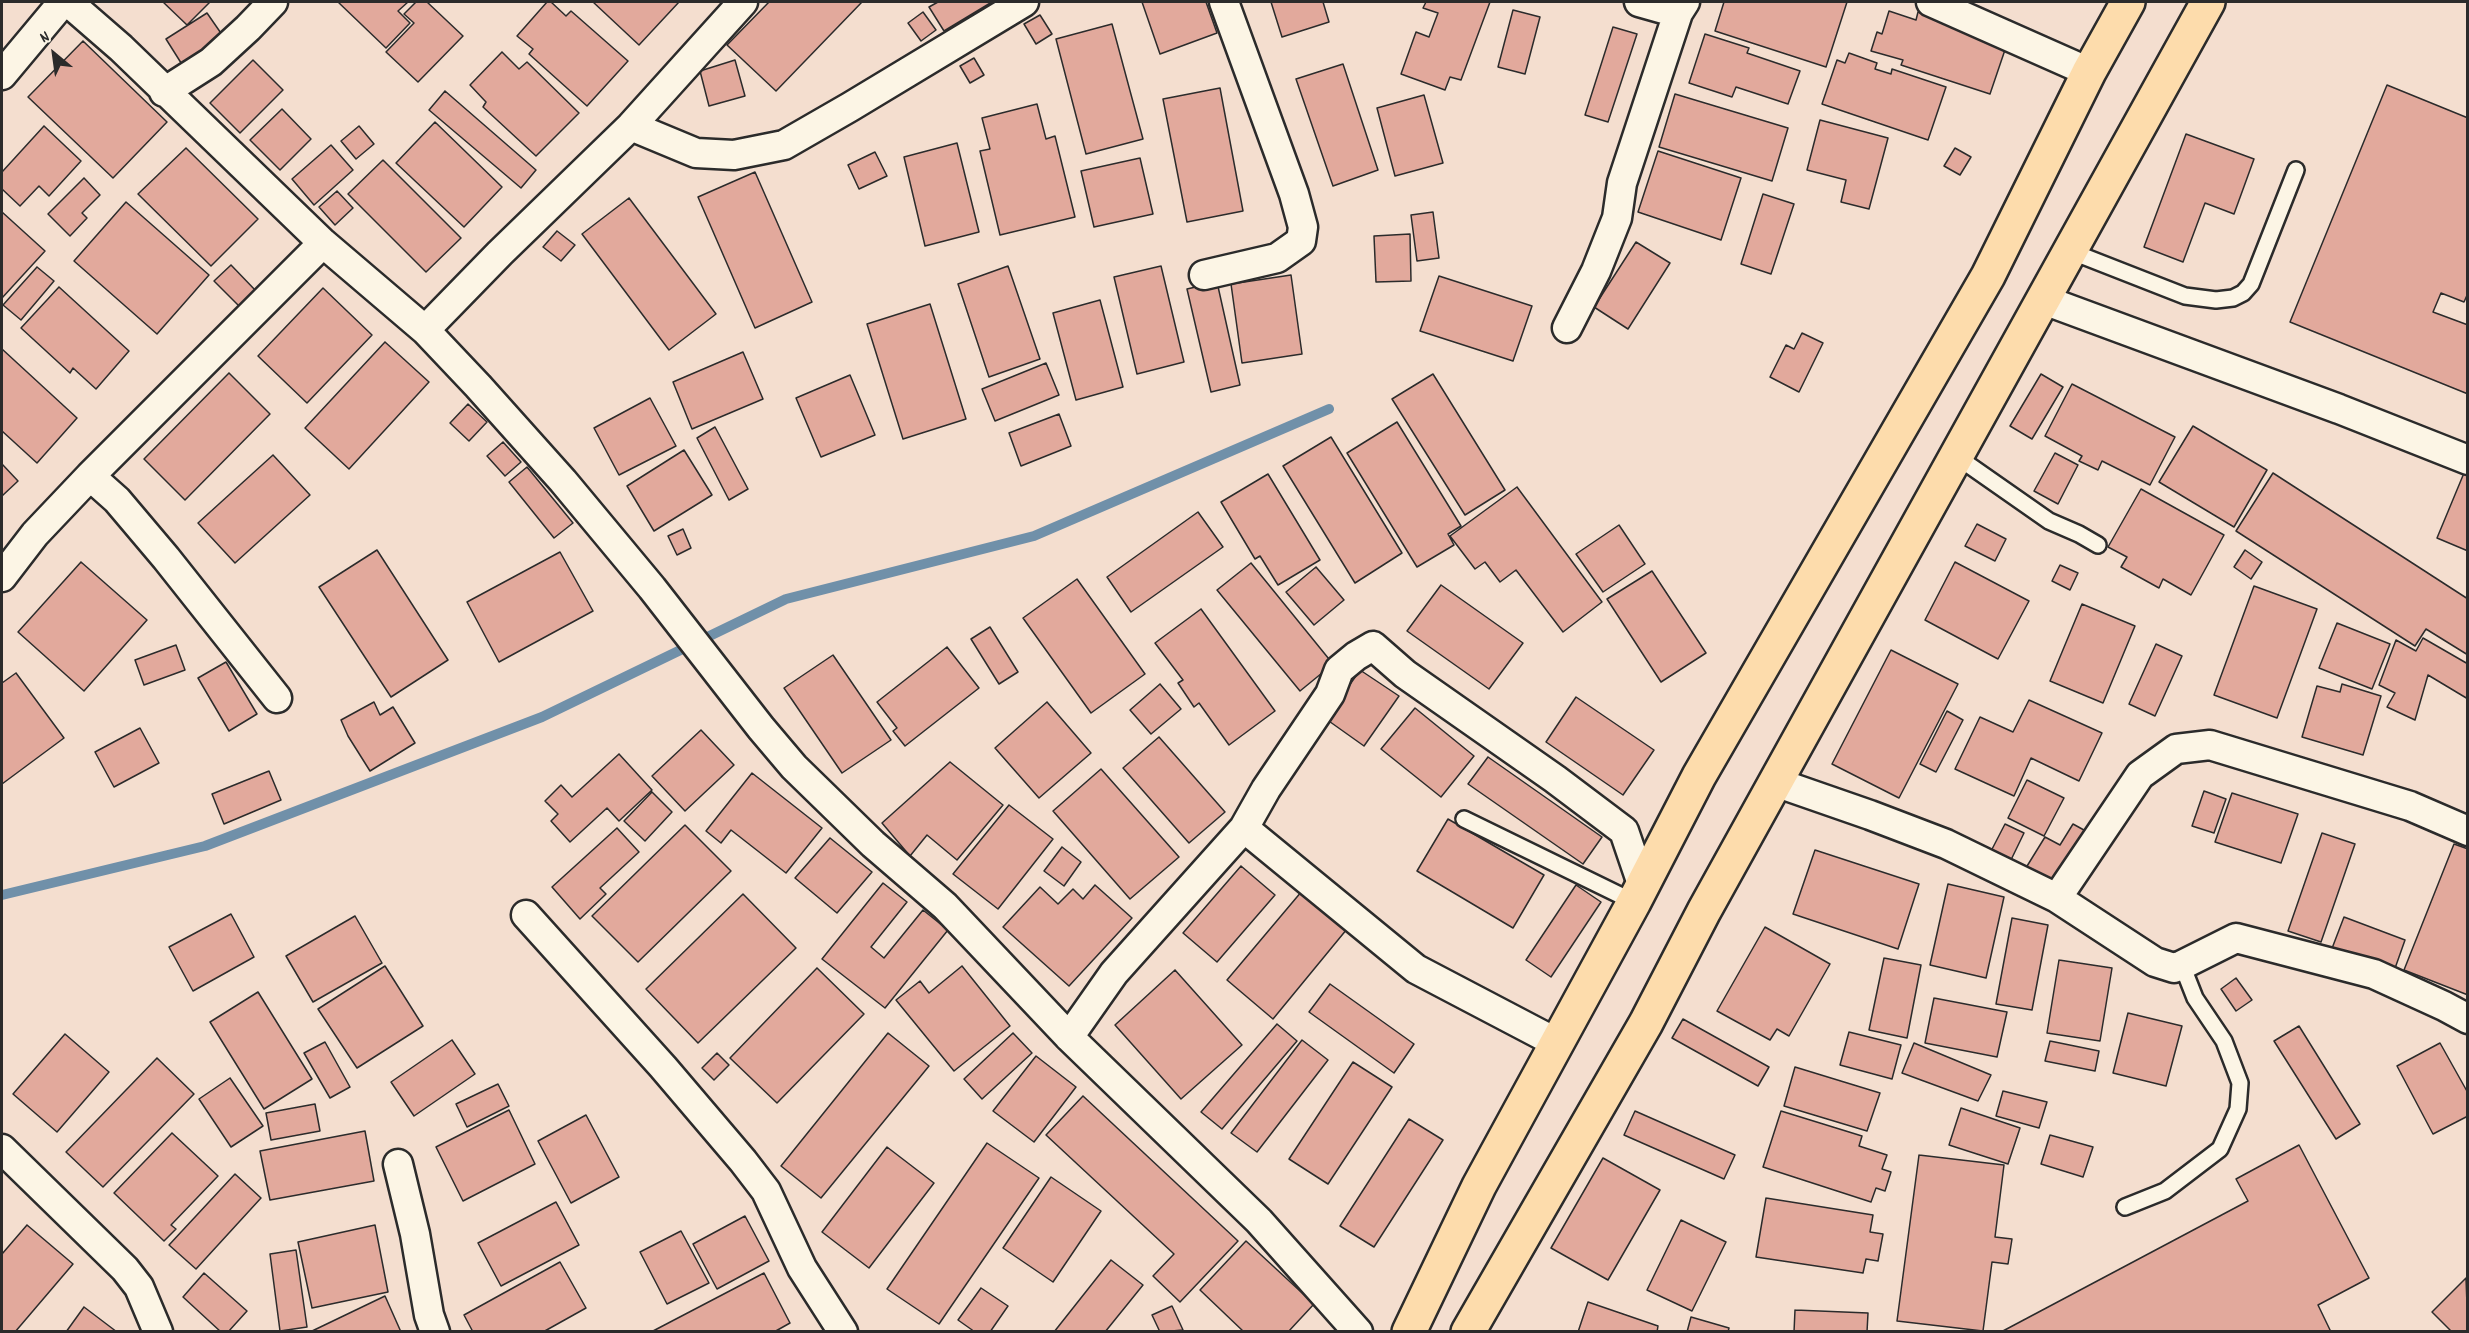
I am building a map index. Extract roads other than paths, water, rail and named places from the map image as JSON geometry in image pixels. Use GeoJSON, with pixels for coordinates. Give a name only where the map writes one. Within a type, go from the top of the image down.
{"type":"FeatureCollection","features":[{"type":"Feature","properties":{"kind":"highway"},"geometry":{"type":"LineString","coordinates":[[1409,1332],[1479,1186],[1699,776],[1988,276],[2089,72],[2128,2]]}},
{"type":"Feature","properties":{"kind":"highway"},"geometry":{"type":"LineString","coordinates":[[1468,1332],[1646,1023],[1775,782],[2208,2]]}},
{"type":"Feature","properties":{"kind":"street"},"geometry":{"type":"LineString","coordinates":[[2,75],[63,2]]}},
{"type":"Feature","properties":{"kind":"street"},"geometry":{"type":"LineString","coordinates":[[68,2],[323,243],[425,330],[555,472],[652,588],[794,767],[873,844],[945,906],[1069,1037],[1259,1221],[1358,1332]]}},
{"type":"Feature","properties":{"kind":"street"},"geometry":{"type":"LineString","coordinates":[[164,92],[211,62],[273,2]]}},
{"type":"Feature","properties":{"kind":"street"},"geometry":{"type":"LineString","coordinates":[[425,330],[500,253],[631,126],[743,2]]}},
{"type":"Feature","properties":{"kind":"street"},"geometry":{"type":"LineString","coordinates":[[631,126],[696,153],[734,155],[784,145],[1024,2]]}},
{"type":"Feature","properties":{"kind":"street"},"geometry":{"type":"LineString","coordinates":[[1204,275],[1277,258],[1301,241],[1303,227],[1294,194],[1224,2]]}},
{"type":"Feature","properties":{"kind":"street"},"geometry":{"type":"LineString","coordinates":[[1567,328],[1596,271],[1617,218],[1622,183],[1681,7],[1639,2]]}},
{"type":"Feature","properties":{"kind":"street"},"geometry":{"type":"LineString","coordinates":[[1931,2],[2089,72]]}},
{"type":"Feature","properties":{"kind":"street"},"geometry":{"type":"LineString","coordinates":[[2,577],[35,534],[90,476],[323,243]]}},
{"type":"Feature","properties":{"kind":"street"},"geometry":{"type":"LineString","coordinates":[[2044,300],[2339,409],[2468,460]]}},
{"type":"Feature","properties":{"kind":"street"},"geometry":{"type":"LineString","coordinates":[[90,476],[117,500],[277,698]]}},
{"type":"Feature","properties":{"kind":"street"},"geometry":{"type":"LineString","coordinates":[[1069,1037],[1114,973],[1244,828],[1266,789],[1330,694],[1339,670],[1373,646],[1406,674],[1555,779],[1624,831],[1638,893]]}},
{"type":"Feature","properties":{"kind":"street"},"geometry":{"type":"LineString","coordinates":[[2057,898],[2140,775],[2176,749],[2210,745],[2410,806],[2468,831]]}},
{"type":"Feature","properties":{"kind":"street"},"geometry":{"type":"LineString","coordinates":[[1775,782],[1870,814],[1946,844],[2057,898],[2155,962],[2174,968],[2236,938],[2373,974],[2468,1019]]}},
{"type":"Feature","properties":{"kind":"street"},"geometry":{"type":"LineString","coordinates":[[1244,828],[1416,969],[1557,1043]]}},
{"type":"Feature","properties":{"kind":"street"},"geometry":{"type":"LineString","coordinates":[[526,915],[663,1067],[766,1191],[802,1268],[843,1332]]}},
{"type":"Feature","properties":{"kind":"street"},"geometry":{"type":"LineString","coordinates":[[2,1149],[125,1269],[139,1287],[158,1332]]}},
{"type":"Feature","properties":{"kind":"street"},"geometry":{"type":"LineString","coordinates":[[398,1164],[415,1234],[429,1315],[435,1332]]}},
{"type":"Feature","properties":{"kind":"lane"},"geometry":{"type":"LineString","coordinates":[[2070,251],[2185,296],[2216,300],[2233,298],[2251,284],[2296,170]]}},
{"type":"Feature","properties":{"kind":"lane"},"geometry":{"type":"LineString","coordinates":[[1956,456],[2049,521],[2098,545]]}},
{"type":"Feature","properties":{"kind":"lane"},"geometry":{"type":"LineString","coordinates":[[1464,819],[1638,893]]}},
{"type":"Feature","properties":{"kind":"lane"},"geometry":{"type":"LineString","coordinates":[[2125,1207],[2165,1191],[2220,1149],[2238,1109],[2240,1083],[2224,1041],[2195,998],[2182,965]]}},
{"type":"Feature","properties":{"kind":"waterway"},"geometry":{"type":"LineString","coordinates":[[2,895],[205,846],[542,717],[786,599],[1034,536],[1329,409]]}}]}
